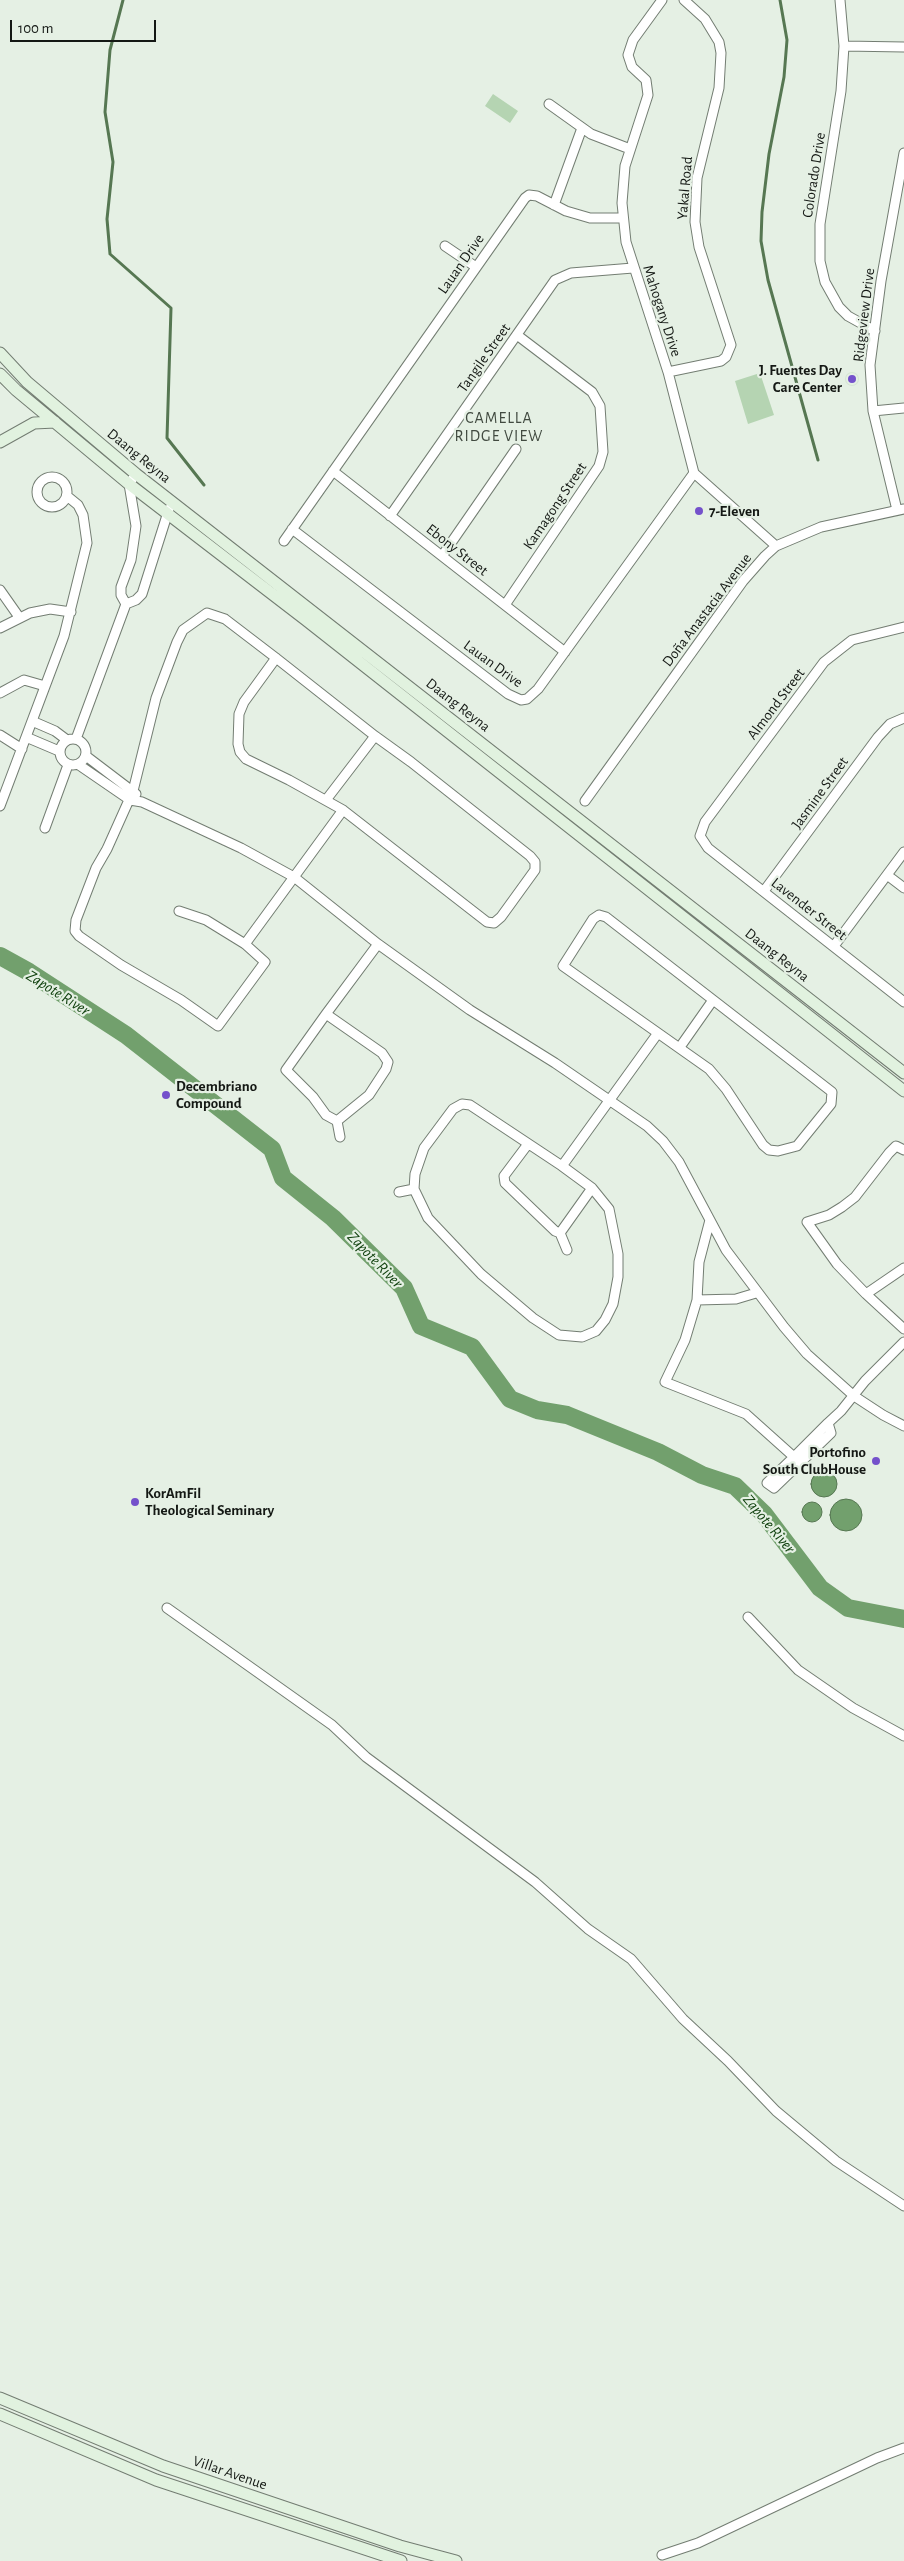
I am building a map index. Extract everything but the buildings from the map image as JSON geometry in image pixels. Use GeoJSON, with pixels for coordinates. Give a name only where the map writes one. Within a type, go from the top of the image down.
{"type":"FeatureCollection","features":[{"type":"Feature","properties":{"kind":"main road","name":"Daang Reyna"},"geometry":{"type":"LineString","coordinates":[[0,353],[4,366],[132,480],[166,513],[306,620],[570,830],[904,1091]]}},
{"type":"Feature","properties":{"kind":"main road","name":"Daang Reyna"},"geometry":{"type":"LineString","coordinates":[[0,374],[55,422],[132,480],[174,502],[904,1073]]}},
{"type":"Feature","properties":{"kind":"main road"},"geometry":{"type":"LineString","coordinates":[[0,442],[34,423],[55,422]]}},
{"type":"Feature","properties":{"kind":"main road"},"geometry":{"type":"LineString","coordinates":[[570,830],[579,819]]}},
{"type":"Feature","properties":{"kind":"main road","name":"Villar Avenue"},"geometry":{"type":"LineString","coordinates":[[0,2398],[163,2466],[400,2546],[456,2561]]}},
{"type":"Feature","properties":{"kind":"main road","name":"Villar Avenue"},"geometry":{"type":"LineString","coordinates":[[0,2414],[156,2480],[401,2561]]}},
{"type":"Feature","properties":{"kind":"street","name":"Mahogany Drive"},"geometry":{"type":"LineString","coordinates":[[662,0],[633,40],[628,55],[632,67],[646,80],[648,95],[630,149],[622,186],[623,218],[633,268],[668,372],[694,473]]}},
{"type":"Feature","properties":{"kind":"street","name":"Yakal Road"},"geometry":{"type":"LineString","coordinates":[[668,372],[721,361],[730,351],[731,345],[698,247],[695,222],[697,178],[719,88],[721,54],[719,42],[705,19],[684,0]]}},
{"type":"Feature","properties":{"kind":"street","name":"Colorado Drive"},"geometry":{"type":"LineString","coordinates":[[840,0],[844,46],[841,91],[820,224],[820,261],[825,282],[839,308],[848,316],[874,331]]}},
{"type":"Feature","properties":{"kind":"street"},"geometry":{"type":"LineString","coordinates":[[844,46],[904,47]]}},
{"type":"Feature","properties":{"kind":"street"},"geometry":{"type":"LineString","coordinates":[[549,104],[582,128],[630,149]]}},
{"type":"Feature","properties":{"kind":"street"},"geometry":{"type":"LineString","coordinates":[[554,205],[582,128]]}},
{"type":"Feature","properties":{"kind":"street","name":"Ridgeview Drive"},"geometry":{"type":"LineString","coordinates":[[900,510],[873,411],[870,370],[874,331],[904,153]]}},
{"type":"Feature","properties":{"kind":"street","name":"Lauan Drive"},"geometry":{"type":"LineString","coordinates":[[284,540],[525,198],[533,195],[590,218],[623,218]]}},
{"type":"Feature","properties":{"kind":"street"},"geometry":{"type":"LineString","coordinates":[[445,246],[476,267]]}},
{"type":"Feature","properties":{"kind":"street","name":"Tangile Street"},"geometry":{"type":"LineString","coordinates":[[390,516],[550,288],[563,275],[633,268]]}},
{"type":"Feature","properties":{"kind":"street","name":"Kamagong Street"},"geometry":{"type":"LineString","coordinates":[[505,605],[599,466],[603,452],[600,406],[592,392],[517,335]]}},
{"type":"Feature","properties":{"kind":"street"},"geometry":{"type":"LineString","coordinates":[[873,411],[904,408]]}},
{"type":"Feature","properties":{"kind":"street"},"geometry":{"type":"LineString","coordinates":[[442,556],[516,449]]}},
{"type":"Feature","properties":{"kind":"street","name":"Ebony Street"},"geometry":{"type":"LineString","coordinates":[[333,471],[565,652]]}},
{"type":"Feature","properties":{"kind":"street"},"geometry":{"type":"LineString","coordinates":[[694,473],[776,546]]}},
{"type":"Feature","properties":{"kind":"street","name":"Lauan Drive"},"geometry":{"type":"LineString","coordinates":[[292,529],[516,698],[527,700],[534,694],[565,652],[694,473]]}},
{"type":"Feature","properties":{"kind":"street"},"geometry":{"type":"LineString","coordinates":[[126,604],[121,595],[121,587],[131,560],[136,526],[132,480]]}},
{"type":"Feature","properties":{"kind":"street"},"geometry":{"type":"LineString","coordinates":[[0,804],[22,749],[71,612],[87,543],[83,515],[78,505],[67,496]]}},
{"type":"Feature","properties":{"kind":"street"},"geometry":{"type":"LineString","coordinates":[[59,751],[71,740],[126,604],[136,600],[142,594],[166,513],[174,502]]}},
{"type":"Feature","properties":{"kind":"street","name":"Doña Anastacia Avenue"},"geometry":{"type":"LineString","coordinates":[[584,801],[743,581],[776,546],[821,527],[900,510]]}},
{"type":"Feature","properties":{"kind":"street"},"geometry":{"type":"LineString","coordinates":[[0,590],[19,617]]}},
{"type":"Feature","properties":{"kind":"street"},"geometry":{"type":"LineString","coordinates":[[0,628],[19,617],[50,609],[71,612]]}},
{"type":"Feature","properties":{"kind":"street"},"geometry":{"type":"LineString","coordinates":[[179,911],[206,920],[245,944],[265,962],[218,1026],[79,936],[75,931],[76,920],[96,868],[132,796],[156,698],[184,630],[207,613],[225,619],[276,658],[530,856],[535,862],[535,870],[501,917],[494,922],[487,922],[343,810],[251,762],[240,752],[238,744],[240,714],[244,702],[276,658]]}},
{"type":"Feature","properties":{"kind":"street","name":"Almond Street"},"geometry":{"type":"LineString","coordinates":[[700,836],[705,822],[824,662],[852,640],[904,627]]}},
{"type":"Feature","properties":{"kind":"street"},"geometry":{"type":"LineString","coordinates":[[0,693],[16,682],[24,680],[45,686]]}},
{"type":"Feature","properties":{"kind":"street","name":"Jasmine Street"},"geometry":{"type":"LineString","coordinates":[[764,891],[878,737],[890,724],[904,718]]}},
{"type":"Feature","properties":{"kind":"street"},"geometry":{"type":"LineString","coordinates":[[32,721],[84,745],[86,756],[132,796]]}},
{"type":"Feature","properties":{"kind":"street"},"geometry":{"type":"LineString","coordinates":[[0,735],[22,749]]}},
{"type":"Feature","properties":{"kind":"street"},"geometry":{"type":"LineString","coordinates":[[326,800],[375,736]]}},
{"type":"Feature","properties":{"kind":"street"},"geometry":{"type":"LineString","coordinates":[[26,737],[59,751]]}},
{"type":"Feature","properties":{"kind":"street"},"geometry":{"type":"LineString","coordinates":[[59,751],[61,759],[68,764],[79,764],[142,802],[264,859],[294,877],[378,944],[470,1010],[609,1099],[647,1126],[663,1141],[678,1162],[726,1250],[756,1292],[807,1354],[854,1396],[882,1416],[904,1426]]}},
{"type":"Feature","properties":{"kind":"street"},"geometry":{"type":"LineString","coordinates":[[79,764],[86,756]]}},
{"type":"Feature","properties":{"kind":"street"},"geometry":{"type":"LineString","coordinates":[[45,828],[68,764]]}},
{"type":"Feature","properties":{"kind":"street"},"geometry":{"type":"LineString","coordinates":[[245,944],[343,810]]}},
{"type":"Feature","properties":{"kind":"street","name":"Lavender Street"},"geometry":{"type":"LineString","coordinates":[[700,836],[708,848],[904,1002]]}},
{"type":"Feature","properties":{"kind":"street"},"geometry":{"type":"LineString","coordinates":[[834,946],[904,852]]}},
{"type":"Feature","properties":{"kind":"street"},"geometry":{"type":"LineString","coordinates":[[887,876],[904,888]]}},
{"type":"Feature","properties":{"kind":"street"},"geometry":{"type":"LineString","coordinates":[[599,915],[606,917],[713,1000],[832,1092],[831,1104],[797,1146],[778,1151],[769,1150],[726,1089],[709,1070],[680,1047],[563,966],[593,919],[599,915]]}},
{"type":"Feature","properties":{"kind":"street"},"geometry":{"type":"LineString","coordinates":[[338,1121],[326,1115],[286,1070],[378,944]]}},
{"type":"Feature","properties":{"kind":"street"},"geometry":{"type":"LineString","coordinates":[[680,1047],[713,1000]]}},
{"type":"Feature","properties":{"kind":"street"},"geometry":{"type":"LineString","coordinates":[[326,1014],[382,1053],[388,1062],[386,1070],[369,1095],[338,1121]]}},
{"type":"Feature","properties":{"kind":"street"},"geometry":{"type":"LineString","coordinates":[[562,1166],[658,1033]]}},
{"type":"Feature","properties":{"kind":"street"},"geometry":{"type":"LineString","coordinates":[[462,1104],[470,1105],[528,1144],[592,1188],[609,1209],[618,1254],[618,1277],[613,1304],[605,1320],[596,1331],[582,1337],[559,1335],[533,1318],[480,1274],[428,1218],[414,1189],[415,1174],[424,1148],[453,1109],[462,1104]]}},
{"type":"Feature","properties":{"kind":"street"},"geometry":{"type":"LineString","coordinates":[[338,1121],[340,1137]]}},
{"type":"Feature","properties":{"kind":"street"},"geometry":{"type":"LineString","coordinates":[[528,1144],[504,1176],[505,1183],[548,1226],[560,1233],[567,1250]]}},
{"type":"Feature","properties":{"kind":"street"},"geometry":{"type":"LineString","coordinates":[[904,1150],[896,1146],[855,1197],[842,1207],[829,1215],[807,1222],[837,1264],[904,1329]]}},
{"type":"Feature","properties":{"kind":"street"},"geometry":{"type":"LineString","coordinates":[[560,1233],[592,1188]]}},
{"type":"Feature","properties":{"kind":"street"},"geometry":{"type":"LineString","coordinates":[[399,1192],[414,1189]]}},
{"type":"Feature","properties":{"kind":"street"},"geometry":{"type":"LineString","coordinates":[[710,1220],[699,1262],[697,1300],[685,1340],[665,1382],[746,1414],[794,1457]]}},
{"type":"Feature","properties":{"kind":"street"},"geometry":{"type":"LineString","coordinates":[[866,1294],[904,1268]]}},
{"type":"Feature","properties":{"kind":"street"},"geometry":{"type":"LineString","coordinates":[[697,1300],[736,1299],[756,1292]]}},
{"type":"Feature","properties":{"kind":"street"},"geometry":{"type":"LineString","coordinates":[[828,1423],[831,1433],[774,1488],[767,1483],[828,1423],[854,1396],[865,1381],[904,1342]]}},
{"type":"Feature","properties":{"kind":"street"},"geometry":{"type":"LineString","coordinates":[[167,1608],[332,1725],[366,1757],[535,1882],[588,1929],[631,1958],[683,2019],[728,2061],[776,2111],[836,2161],[904,2206]]}},
{"type":"Feature","properties":{"kind":"street"},"geometry":{"type":"LineString","coordinates":[[748,1617],[798,1670],[853,1708],[904,1736]]}},
{"type":"Feature","properties":{"kind":"street"},"geometry":{"type":"LineString","coordinates":[[662,2554],[698,2543],[877,2458],[904,2448]]}},
{"type":"Feature","properties":{"kind":"shaded area"},"geometry":{"type":"Polygon","coordinates":[[[493,94],[518,111],[510,123],[485,106],[493,94]]]}},
{"type":"Feature","properties":{"kind":"shaded area","name":"J. Fuentes Day Care Center"},"geometry":{"type":"Polygon","coordinates":[[[852,372],[857,374],[859,379],[857,384],[852,386],[847,384],[845,379],[847,374],[852,372]]]}},
{"type":"Feature","properties":{"kind":"shaded area"},"geometry":{"type":"Polygon","coordinates":[[[760,373],[774,415],[748,424],[735,381],[760,373]]]}},
{"type":"Feature","properties":{"kind":"shaded area"},"geometry":{"type":"Polygon","coordinates":[[[824,1471],[833,1475],[837,1484],[833,1493],[824,1497],[815,1493],[811,1484],[815,1475],[824,1471]]]}},
{"type":"Feature","properties":{"kind":"shaded area"},"geometry":{"type":"Polygon","coordinates":[[[846,1499],[852,1500],[857,1504],[861,1509],[861,1521],[857,1526],[852,1530],[846,1531],[840,1530],[835,1526],[831,1521],[830,1515],[831,1509],[835,1504],[840,1500],[846,1499]]]}},
{"type":"Feature","properties":{"kind":"shaded area"},"geometry":{"type":"Polygon","coordinates":[[[808,1502],[816,1502],[822,1508],[822,1516],[816,1522],[808,1522],[802,1516],[802,1508],[808,1502]]]}},
{"type":"Feature","properties":{"kind":"waterway"},"geometry":{"type":"LineString","coordinates":[[123,0],[110,50],[105,112],[113,162],[107,219],[110,254],[171,308],[167,438],[204,485]]}},
{"type":"Feature","properties":{"kind":"waterway"},"geometry":{"type":"LineString","coordinates":[[780,0],[787,40],[784,77],[769,154],[762,212],[761,241],[768,280],[818,460]]}},
{"type":"Feature","properties":{"kind":"waterway","name":"Zapote River"},"geometry":{"type":"LineString","coordinates":[[0,956],[29,972],[126,1035],[272,1149],[283,1178],[333,1218],[404,1288],[421,1326],[472,1347],[510,1399],[537,1410],[567,1415],[658,1452],[702,1475],[735,1486],[764,1514],[820,1588],[848,1608],[904,1619]]}},
{"type":"Feature","properties":{"kind":"place","name":"J. Fuentes Day Care Center"},"geometry":{"type":"Point","coordinates":[852,379]}},
{"type":"Feature","properties":{"kind":"place","name":"7-Eleven"},"geometry":{"type":"Point","coordinates":[699,511]}},
{"type":"Feature","properties":{"kind":"place","name":"Decembriano Compound"},"geometry":{"type":"Point","coordinates":[166,1095]}},
{"type":"Feature","properties":{"kind":"place","name":"Portofino South ClubHouse"},"geometry":{"type":"Point","coordinates":[876,1461]}},
{"type":"Feature","properties":{"kind":"place","name":"KorAmFil Theological Seminary"},"geometry":{"type":"Point","coordinates":[135,1502]}},
{"type":"Feature","properties":{"kind":"district","name":"CAMELLA RIDGE VIEW"},"geometry":{"type":"Point","coordinates":[499,427]}}]}
